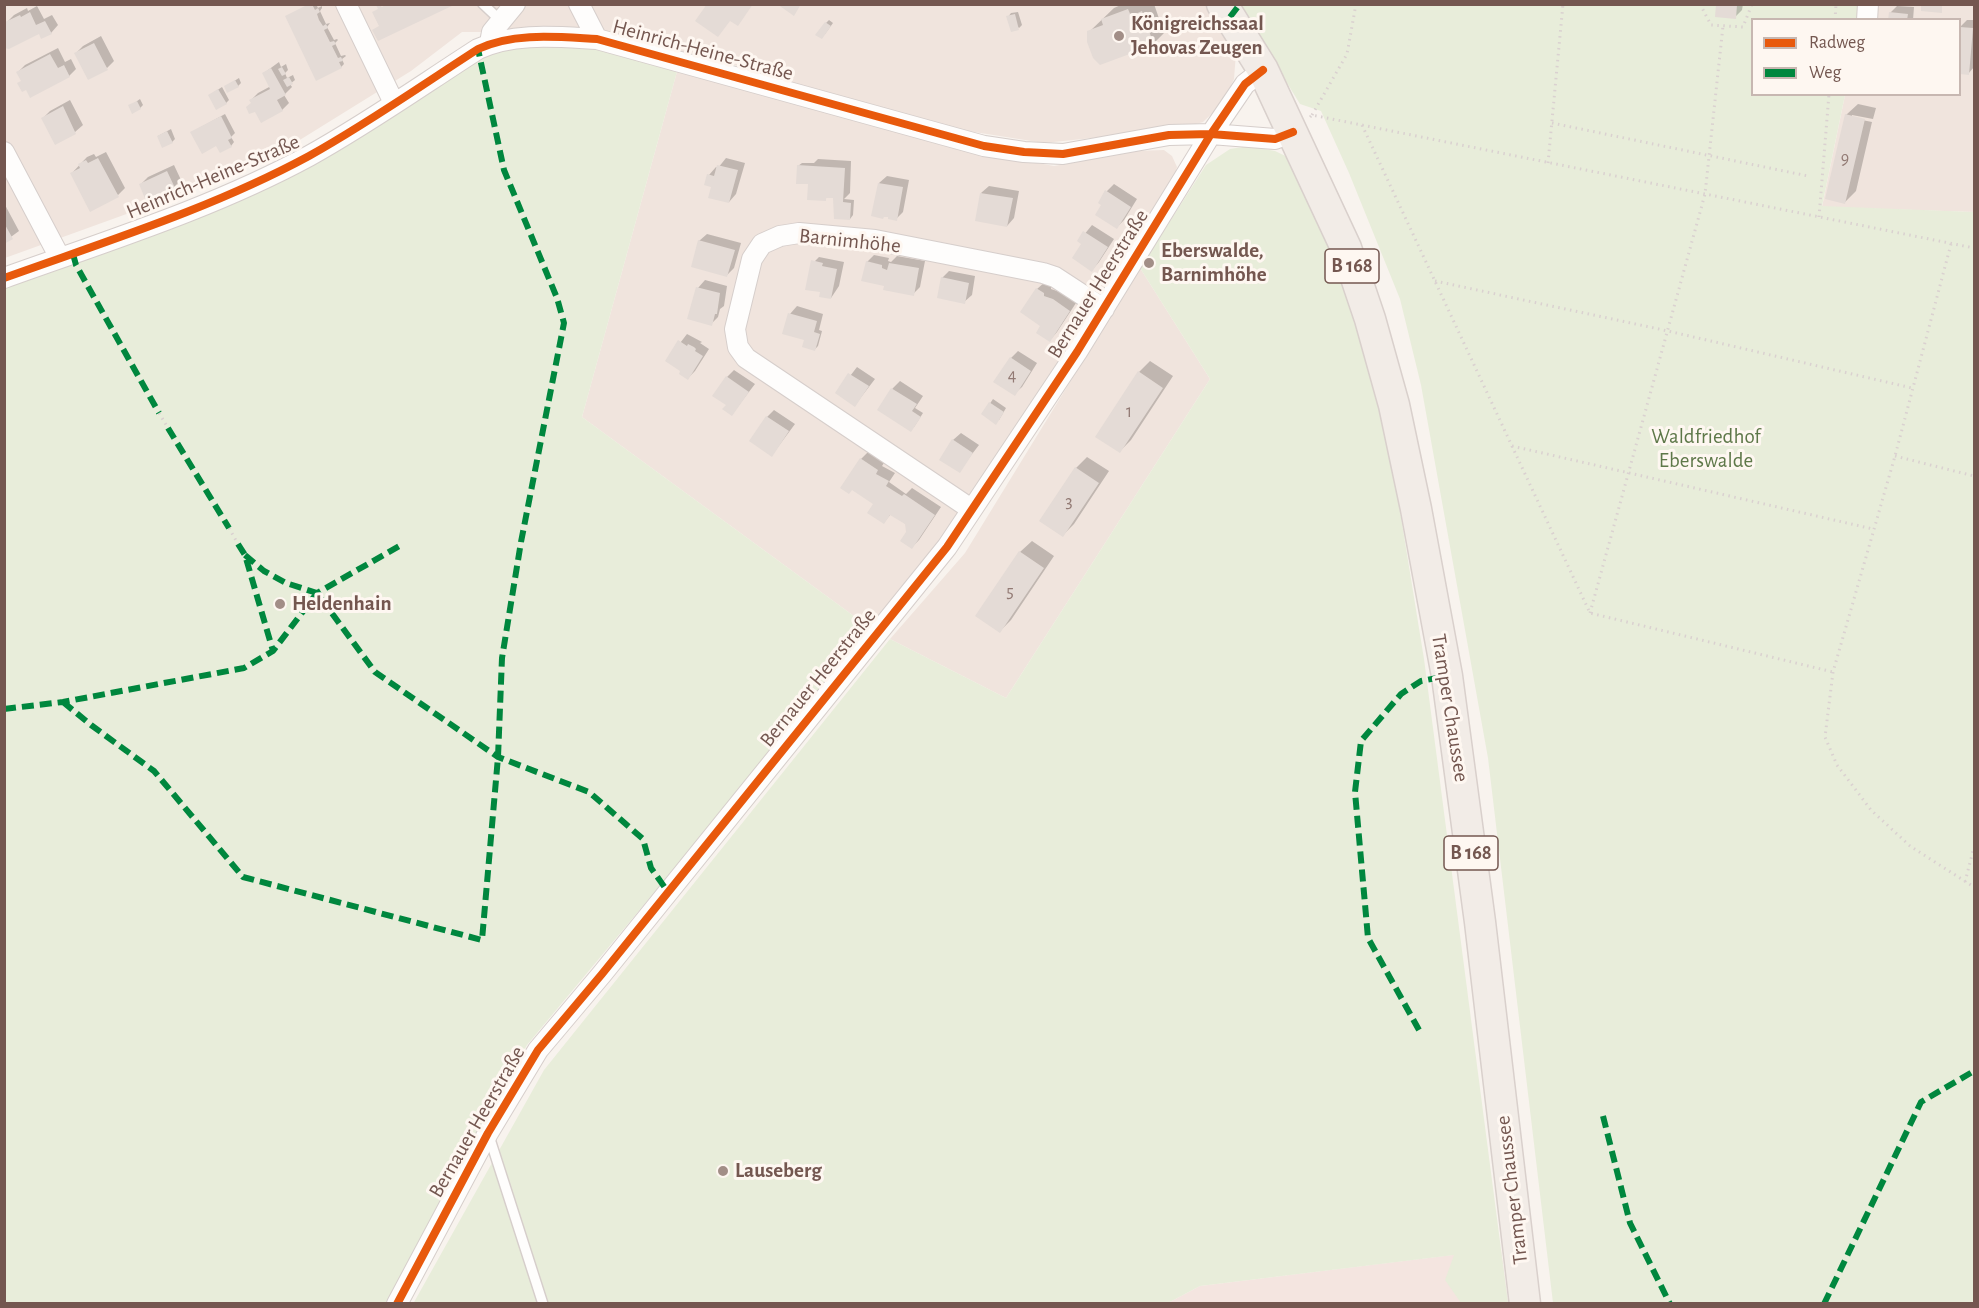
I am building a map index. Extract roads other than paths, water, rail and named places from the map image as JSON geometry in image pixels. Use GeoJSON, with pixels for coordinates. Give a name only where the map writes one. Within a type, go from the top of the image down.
{"type":"FeatureCollection","features":[{"type":"Feature","properties":{"kind":"main road","name":"B 168"},"geometry":{"type":"LineString","coordinates":[[1222,4],[1263,70],[1303,124]]}},
{"type":"Feature","properties":{"kind":"main road","name":"Tramper Chaussee"},"geometry":{"type":"LineString","coordinates":[[1303,124],[1370,319],[1394,405],[1416,509],[1449,688],[1480,922],[1525,1304]]}},
{"type":"Feature","properties":{"kind":"street"},"geometry":{"type":"LineString","coordinates":[[346,4],[394,103]]}},
{"type":"Feature","properties":{"kind":"street"},"geometry":{"type":"LineString","coordinates":[[490,43],[492,32],[515,4]]}},
{"type":"Feature","properties":{"kind":"street"},"geometry":{"type":"LineString","coordinates":[[579,4],[597,39]]}},
{"type":"Feature","properties":{"kind":"street","name":"Heinrich-Heine-Straße"},"geometry":{"type":"LineString","coordinates":[[4,278],[238,190],[308,156],[478,48],[490,43],[541,36],[597,39],[972,143],[1014,151],[1063,154],[1169,135],[1211,134],[1275,139],[1303,124]]}},
{"type":"Feature","properties":{"kind":"street","name":"Bernauer Heerstraße"},"geometry":{"type":"LineString","coordinates":[[397,1304],[488,1134],[538,1050],[947,547],[1104,309],[1211,134],[1245,84],[1263,70]]}},
{"type":"Feature","properties":{"kind":"street"},"geometry":{"type":"LineString","coordinates":[[4,152],[60,258]]}},
{"type":"Feature","properties":{"kind":"street","name":"Barnimhöhe"},"geometry":{"type":"LineString","coordinates":[[971,510],[746,358],[738,347],[735,329],[752,259],[757,251],[762,244],[780,236],[799,233],[875,240],[1043,273],[1055,277],[1104,309]]}},
{"type":"Feature","properties":{"kind":"lane"},"geometry":{"type":"LineString","coordinates":[[483,4],[501,21]]}},
{"type":"Feature","properties":{"kind":"lane"},"geometry":{"type":"LineString","coordinates":[[488,1134],[543,1304]]}},
{"type":"Feature","properties":{"kind":"place","name":"Königreichssaal Jehovas Zeugen"},"geometry":{"type":"Point","coordinates":[1119,36]}},
{"type":"Feature","properties":{"kind":"place","name":"Eberswalde, Barnimhöhe"},"geometry":{"type":"Point","coordinates":[1149,263]}},
{"type":"Feature","properties":{"kind":"place","name":"Heldenhain"},"geometry":{"type":"Point","coordinates":[280,604]}},
{"type":"Feature","properties":{"kind":"place","name":"Lauseberg"},"geometry":{"type":"Point","coordinates":[723,1171]}},
{"type":"Feature","properties":{"kind":"park label","name":"Waldfriedhof Eberswalde"},"geometry":{"type":"Point","coordinates":[1706,449]}}]}
